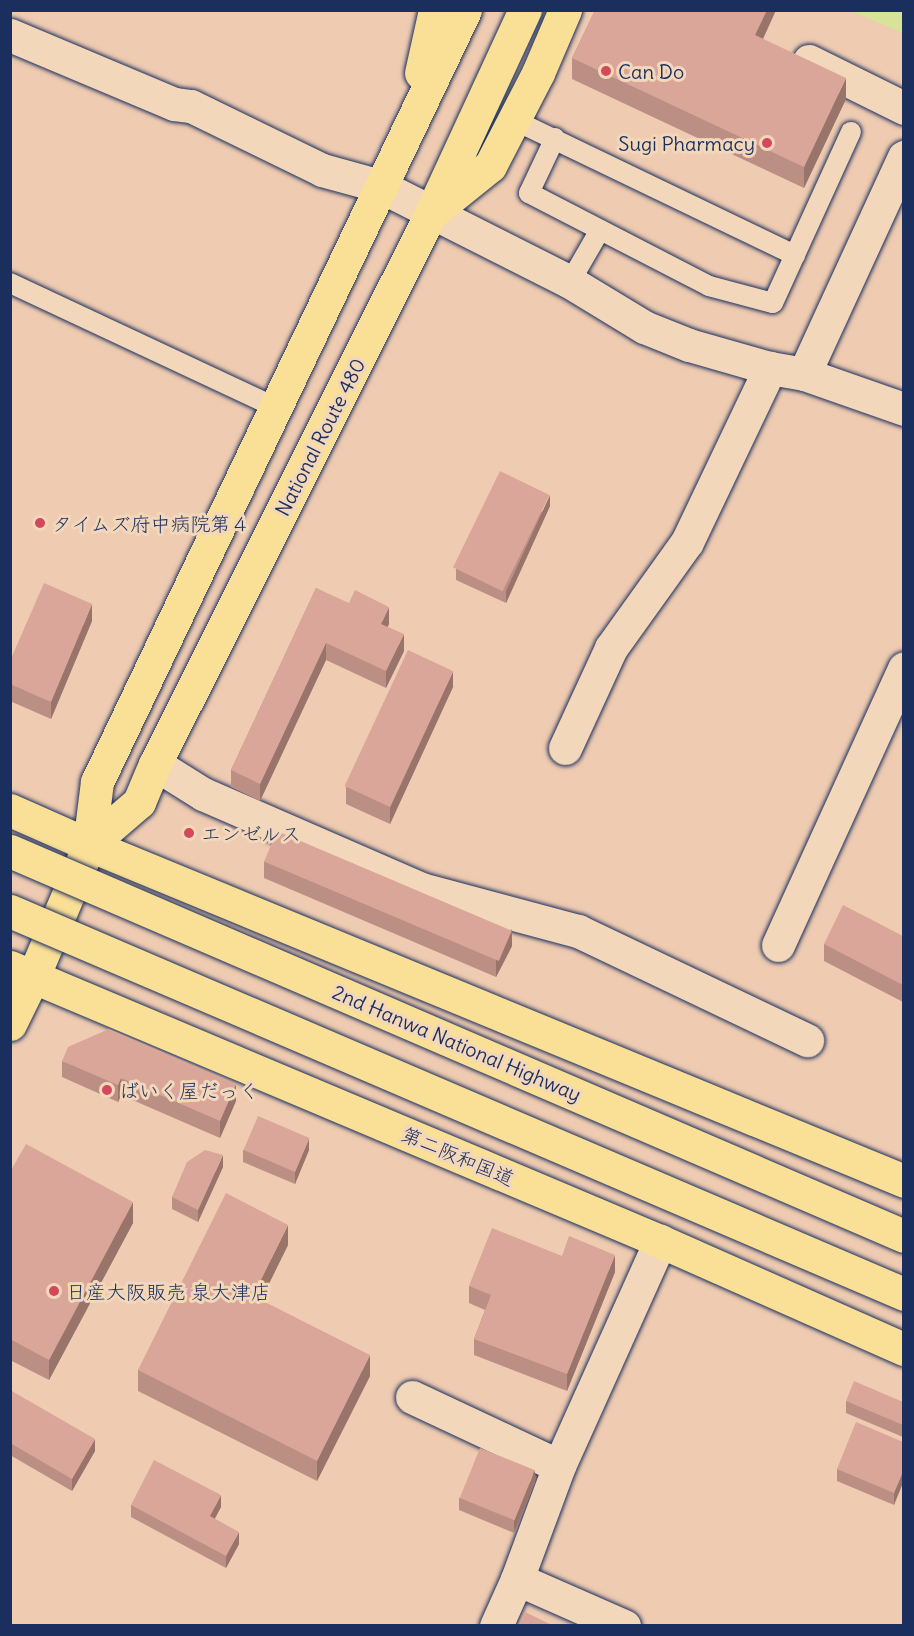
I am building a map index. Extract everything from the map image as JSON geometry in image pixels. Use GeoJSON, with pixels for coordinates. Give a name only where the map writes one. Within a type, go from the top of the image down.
{"type":"FeatureCollection","features":[{"type":"Feature","properties":{"kind":"main road"},"geometry":{"type":"LineString","coordinates":[[411,122],[435,10]]}},
{"type":"Feature","properties":{"kind":"main road","name":"National Route 480"},"geometry":{"type":"LineString","coordinates":[[10,1024],[22,972],[89,845],[97,782],[465,10]]}},
{"type":"Feature","properties":{"kind":"main road","name":"National Route 480"},"geometry":{"type":"LineString","coordinates":[[89,845],[139,802],[155,764],[431,213],[525,10]]}},
{"type":"Feature","properties":{"kind":"main road"},"geometry":{"type":"LineString","coordinates":[[431,213],[490,166],[538,73],[564,10]]}},
{"type":"Feature","properties":{"kind":"main road"},"geometry":{"type":"LineString","coordinates":[[10,810],[89,845],[903,1181]]}},
{"type":"Feature","properties":{"kind":"main road","name":"2nd Hanwa National Highway"},"geometry":{"type":"LineString","coordinates":[[10,851],[903,1236]]}},
{"type":"Feature","properties":{"kind":"main road"},"geometry":{"type":"LineString","coordinates":[[10,911],[903,1294]]}},
{"type":"Feature","properties":{"kind":"main road","name":"第二阪和国道"},"geometry":{"type":"LineString","coordinates":[[22,972],[660,1241],[903,1348]]}},
{"type":"Feature","properties":{"kind":"street"},"geometry":{"type":"LineString","coordinates":[[10,35],[174,104],[191,106],[322,170],[380,186],[570,282],[644,327],[689,345],[770,368],[804,374],[903,409]]}},
{"type":"Feature","properties":{"kind":"street"},"geometry":{"type":"LineString","coordinates":[[809,61],[903,108]]}},
{"type":"Feature","properties":{"kind":"street"},"geometry":{"type":"LineString","coordinates":[[804,374],[903,157]]}},
{"type":"Feature","properties":{"kind":"street"},"geometry":{"type":"LineString","coordinates":[[565,748],[611,648],[687,543],[770,368]]}},
{"type":"Feature","properties":{"kind":"street"},"geometry":{"type":"LineString","coordinates":[[778,945],[901,684]]}},
{"type":"Feature","properties":{"kind":"street"},"geometry":{"type":"LineString","coordinates":[[155,764],[203,794],[421,889],[578,930],[807,1040]]}},
{"type":"Feature","properties":{"kind":"street"},"geometry":{"type":"LineString","coordinates":[[496,1626],[517,1579],[559,1466],[660,1241]]}},
{"type":"Feature","properties":{"kind":"street"},"geometry":{"type":"LineString","coordinates":[[412,1397],[559,1466]]}},
{"type":"Feature","properties":{"kind":"street"},"geometry":{"type":"LineString","coordinates":[[517,1579],[624,1626]]}},
{"type":"Feature","properties":{"kind":"lane"},"geometry":{"type":"LineString","coordinates":[[514,120],[795,255]]}},
{"type":"Feature","properties":{"kind":"lane"},"geometry":{"type":"LineString","coordinates":[[555,138],[529,193],[709,286],[773,303],[851,132]]}},
{"type":"Feature","properties":{"kind":"lane"},"geometry":{"type":"LineString","coordinates":[[570,282],[600,230]]}},
{"type":"Feature","properties":{"kind":"lane"},"geometry":{"type":"LineString","coordinates":[[10,283],[275,407]]}},
{"type":"Feature","properties":{"kind":"green space"},"geometry":{"type":"Polygon","coordinates":[[[851,11],[903,11],[903,33],[851,11]]]}},
{"type":"Feature","properties":{"kind":"building","name":"Sugi Pharmacy"},"geometry":{"type":"Polygon","coordinates":[[[595,10],[767,10],[755,35],[846,78],[804,167],[572,58],[595,10]]]}},
{"type":"Feature","properties":{"kind":"building"},"geometry":{"type":"Polygon","coordinates":[[[500,471],[549,495],[503,591],[453,567],[500,471]]]}},
{"type":"Feature","properties":{"kind":"building"},"geometry":{"type":"Polygon","coordinates":[[[44,583],[92,604],[51,702],[10,684],[10,661],[44,583]]]}},
{"type":"Feature","properties":{"kind":"building"},"geometry":{"type":"Polygon","coordinates":[[[316,588],[349,603],[355,590],[389,607],[381,624],[404,634],[386,671],[326,643],[260,784],[231,770],[316,588]]]}},
{"type":"Feature","properties":{"kind":"building"},"geometry":{"type":"Polygon","coordinates":[[[408,650],[453,671],[390,807],[345,786],[408,650]]]}},
{"type":"Feature","properties":{"kind":"building"},"geometry":{"type":"Polygon","coordinates":[[[277,831],[512,931],[499,961],[264,861],[277,831]]]}},
{"type":"Feature","properties":{"kind":"building"},"geometry":{"type":"Polygon","coordinates":[[[843,905],[903,936],[903,985],[824,944],[843,905]]]}},
{"type":"Feature","properties":{"kind":"building"},"geometry":{"type":"Polygon","coordinates":[[[109,1029],[236,1084],[220,1121],[121,1078],[118,1085],[62,1061],[68,1047],[109,1029]]]}},
{"type":"Feature","properties":{"kind":"building"},"geometry":{"type":"Polygon","coordinates":[[[258,1116],[310,1138],[295,1172],[244,1150],[258,1116]]]}},
{"type":"Feature","properties":{"kind":"building","name":"日産大阪販売 泉大津店"},"geometry":{"type":"Polygon","coordinates":[[[26,1144],[133,1202],[49,1360],[10,1339],[10,1172],[26,1144]]]}},
{"type":"Feature","properties":{"kind":"building"},"geometry":{"type":"Polygon","coordinates":[[[205,1150],[223,1155],[198,1210],[172,1197],[187,1162],[205,1150]]]}},
{"type":"Feature","properties":{"kind":"building"},"geometry":{"type":"Polygon","coordinates":[[[226,1193],[288,1225],[253,1296],[370,1355],[317,1461],[138,1370],[226,1193]]]}},
{"type":"Feature","properties":{"kind":"building"},"geometry":{"type":"Polygon","coordinates":[[[492,1228],[562,1256],[569,1236],[615,1255],[567,1374],[474,1339],[491,1295],[469,1286],[492,1228]]]}},
{"type":"Feature","properties":{"kind":"building"},"geometry":{"type":"Polygon","coordinates":[[[854,1381],[903,1402],[903,1425],[846,1401],[854,1381]]]}},
{"type":"Feature","properties":{"kind":"building"},"geometry":{"type":"Polygon","coordinates":[[[10,1390],[95,1439],[72,1479],[10,1443],[10,1390]]]}},
{"type":"Feature","properties":{"kind":"building"},"geometry":{"type":"Polygon","coordinates":[[[856,1422],[903,1442],[903,1471],[894,1493],[837,1469],[856,1422]]]}},
{"type":"Feature","properties":{"kind":"building"},"geometry":{"type":"Polygon","coordinates":[[[480,1448],[535,1470],[514,1520],[460,1498],[480,1448]]]}},
{"type":"Feature","properties":{"kind":"building"},"geometry":{"type":"Polygon","coordinates":[[[154,1460],[221,1495],[210,1516],[239,1532],[226,1556],[131,1505],[154,1460]]]}},
{"type":"Feature","properties":{"kind":"building"},"geometry":{"type":"Polygon","coordinates":[[[525,1612],[554,1626],[518,1626],[525,1612]]]}},
{"type":"Feature","properties":{"kind":"place","name":"Can Do"},"geometry":{"type":"Point","coordinates":[606,71]}},
{"type":"Feature","properties":{"kind":"place","name":"Sugi Pharmacy"},"geometry":{"type":"Point","coordinates":[767,143]}},
{"type":"Feature","properties":{"kind":"place","name":"タイムズ府中病院第４"},"geometry":{"type":"Point","coordinates":[40,523]}},
{"type":"Feature","properties":{"kind":"place","name":"エンゼルス"},"geometry":{"type":"Point","coordinates":[189,833]}},
{"type":"Feature","properties":{"kind":"place","name":"ばいく屋だっく"},"geometry":{"type":"Point","coordinates":[107,1090]}},
{"type":"Feature","properties":{"kind":"place","name":"日産大阪販売 泉大津店"},"geometry":{"type":"Point","coordinates":[54,1291]}}]}
